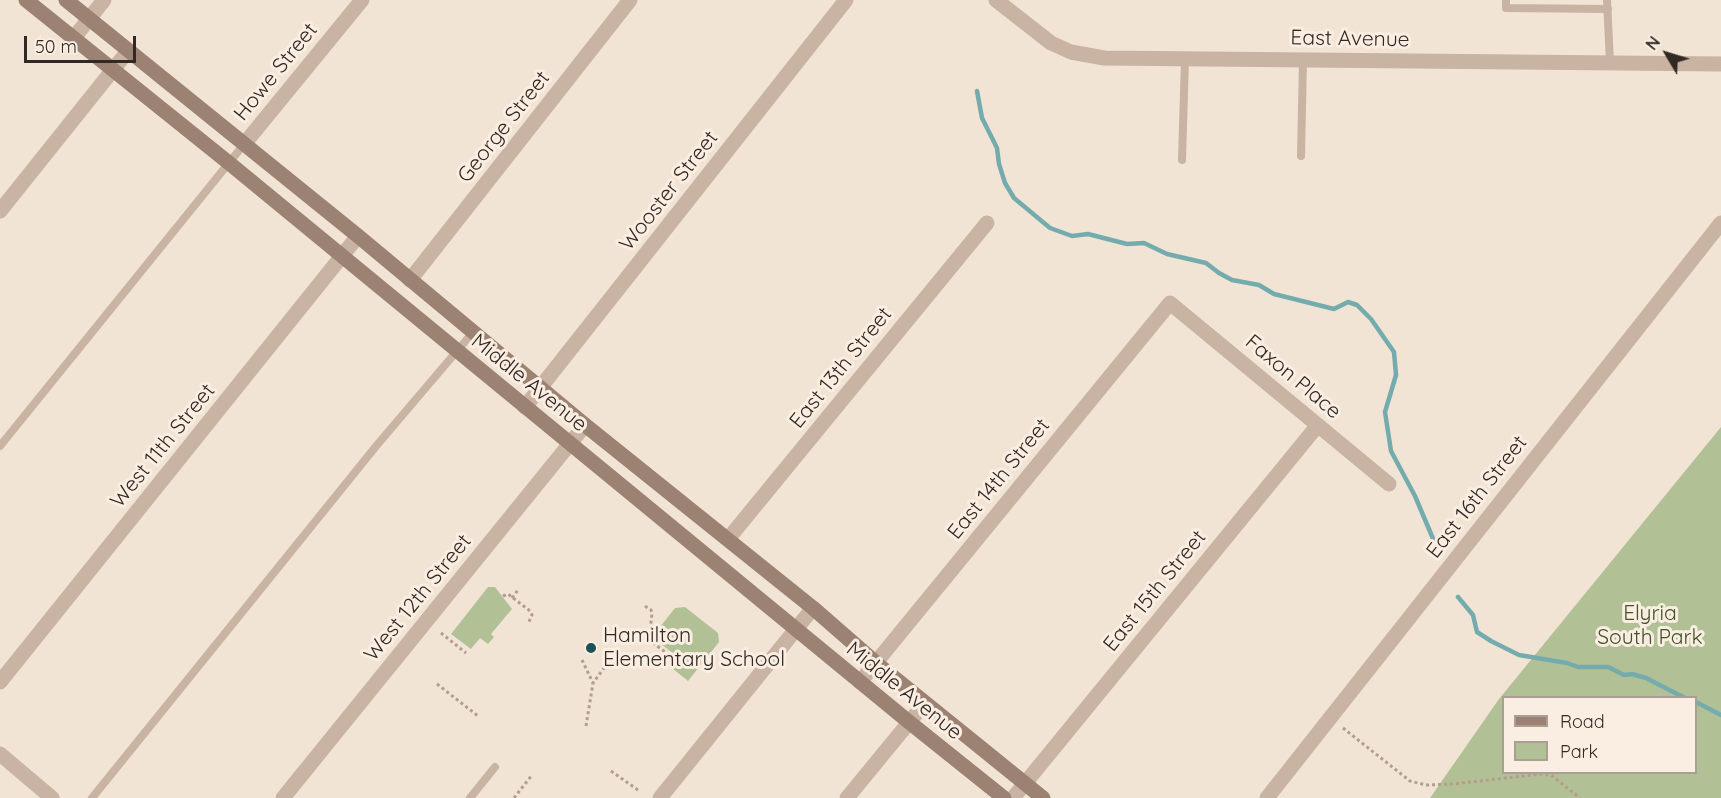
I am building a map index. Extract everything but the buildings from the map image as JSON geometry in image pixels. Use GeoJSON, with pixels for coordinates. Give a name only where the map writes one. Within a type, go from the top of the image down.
{"type":"FeatureCollection","features":[{"type":"Feature","properties":{"kind":"main road","name":"Middle Avenue"},"geometry":{"type":"LineString","coordinates":[[26,0],[229,163],[1004,798]]}},
{"type":"Feature","properties":{"kind":"main road","name":"Middle Avenue"},"geometry":{"type":"LineString","coordinates":[[66,0],[358,236],[585,425],[813,608],[876,663],[1042,798]]}},
{"type":"Feature","properties":{"kind":"street"},"geometry":{"type":"LineString","coordinates":[[73,39],[104,0]]}},
{"type":"Feature","properties":{"kind":"street","name":"Howe Street"},"geometry":{"type":"LineString","coordinates":[[245,144],[362,0]]}},
{"type":"Feature","properties":{"kind":"street","name":"George Street"},"geometry":{"type":"LineString","coordinates":[[410,280],[630,0]]}},
{"type":"Feature","properties":{"kind":"street","name":"Wooster Street"},"geometry":{"type":"LineString","coordinates":[[525,407],[846,0]]}},
{"type":"Feature","properties":{"kind":"street","name":"East Avenue"},"geometry":{"type":"LineString","coordinates":[[996,0],[1051,43],[1071,52],[1104,58],[1721,64]]}},
{"type":"Feature","properties":{"kind":"street"},"geometry":{"type":"LineString","coordinates":[[0,211],[128,51]]}},
{"type":"Feature","properties":{"kind":"street","name":"East 13th Street"},"geometry":{"type":"LineString","coordinates":[[728,539],[987,223]]}},
{"type":"Feature","properties":{"kind":"street","name":"East 16th Street"},"geometry":{"type":"LineString","coordinates":[[1267,798],[1721,223]]}},
{"type":"Feature","properties":{"kind":"street","name":"West 11th Street"},"geometry":{"type":"LineString","coordinates":[[0,682],[358,236]]}},
{"type":"Feature","properties":{"kind":"street","name":"Faxon Place"},"geometry":{"type":"LineString","coordinates":[[1170,303],[1389,484]]}},
{"type":"Feature","properties":{"kind":"street","name":"East 14th Street"},"geometry":{"type":"LineString","coordinates":[[860,682],[1170,303]]}},
{"type":"Feature","properties":{"kind":"street","name":"West 12th Street"},"geometry":{"type":"LineString","coordinates":[[283,798],[585,425]]}},
{"type":"Feature","properties":{"kind":"street","name":"East 15th Street"},"geometry":{"type":"LineString","coordinates":[[1013,798],[1318,425]]}},
{"type":"Feature","properties":{"kind":"street"},"geometry":{"type":"LineString","coordinates":[[660,798],[813,608]]}},
{"type":"Feature","properties":{"kind":"street"},"geometry":{"type":"LineString","coordinates":[[847,798],[925,703]]}},
{"type":"Feature","properties":{"kind":"street"},"geometry":{"type":"LineString","coordinates":[[0,754],[52,798]]}},
{"type":"Feature","properties":{"kind":"lane"},"geometry":{"type":"LineString","coordinates":[[1506,0],[1506,8],[1607,5],[1610,63]]}},
{"type":"Feature","properties":{"kind":"lane"},"geometry":{"type":"LineString","coordinates":[[1182,160],[1185,59]]}},
{"type":"Feature","properties":{"kind":"lane"},"geometry":{"type":"LineString","coordinates":[[1301,156],[1303,60]]}},
{"type":"Feature","properties":{"kind":"lane"},"geometry":{"type":"LineString","coordinates":[[0,446],[245,144]]}},
{"type":"Feature","properties":{"kind":"lane"},"geometry":{"type":"LineString","coordinates":[[92,798],[377,445],[474,331]]}},
{"type":"Feature","properties":{"kind":"lane"},"geometry":{"type":"LineString","coordinates":[[470,798],[495,767]]}},
{"type":"Feature","properties":{"kind":"path"},"geometry":{"type":"LineString","coordinates":[[512,598],[518,590]]}},
{"type":"Feature","properties":{"kind":"path"},"geometry":{"type":"LineString","coordinates":[[503,596],[508,594],[532,615],[528,624]]}},
{"type":"Feature","properties":{"kind":"path"},"geometry":{"type":"LineString","coordinates":[[645,606],[652,613],[649,640],[676,660]]}},
{"type":"Feature","properties":{"kind":"path"},"geometry":{"type":"LineString","coordinates":[[441,633],[466,653]]}},
{"type":"Feature","properties":{"kind":"path"},"geometry":{"type":"LineString","coordinates":[[582,660],[593,683]]}},
{"type":"Feature","properties":{"kind":"path"},"geometry":{"type":"LineString","coordinates":[[585,726],[593,683],[610,660]]}},
{"type":"Feature","properties":{"kind":"path"},"geometry":{"type":"LineString","coordinates":[[437,684],[478,716]]}},
{"type":"Feature","properties":{"kind":"path"},"geometry":{"type":"LineString","coordinates":[[1343,728],[1410,781],[1426,785],[1453,784],[1542,774],[1551,775],[1580,798]]}},
{"type":"Feature","properties":{"kind":"path"},"geometry":{"type":"LineString","coordinates":[[611,771],[638,790]]}},
{"type":"Feature","properties":{"kind":"path"},"geometry":{"type":"LineString","coordinates":[[514,798],[532,775]]}},
{"type":"Feature","properties":{"kind":"green space","name":"Elyria South Park"},"geometry":{"type":"Polygon","coordinates":[[[1721,427],[1721,798],[1430,798],[1499,699],[1721,427]]]}},
{"type":"Feature","properties":{"kind":"green space"},"geometry":{"type":"Polygon","coordinates":[[[488,587],[495,587],[512,609],[491,634],[494,637],[488,644],[480,638],[471,649],[451,634],[488,587]]]}},
{"type":"Feature","properties":{"kind":"green space"},"geometry":{"type":"Polygon","coordinates":[[[685,607],[718,633],[719,642],[688,681],[672,668],[679,658],[652,637],[675,608],[685,607]]]}},
{"type":"Feature","properties":{"kind":"waterway"},"geometry":{"type":"LineString","coordinates":[[977,91],[982,118],[997,148],[1005,183],[1014,198],[1050,228],[1072,236],[1088,234],[1127,244],[1144,243],[1167,254],[1206,263],[1232,280],[1259,285],[1274,294],[1334,309],[1348,302],[1357,305],[1371,319],[1394,352],[1396,375],[1385,412],[1391,451],[1415,496],[1434,541]]}},
{"type":"Feature","properties":{"kind":"waterway"},"geometry":{"type":"LineString","coordinates":[[1458,597],[1473,615],[1477,632],[1519,655],[1578,667],[1608,667],[1624,675],[1632,674],[1646,678],[1681,696]]}},
{"type":"Feature","properties":{"kind":"waterway"},"geometry":{"type":"LineString","coordinates":[[1697,703],[1721,715]]}},
{"type":"Feature","properties":{"kind":"place","name":"Hamilton Elementary School"},"geometry":{"type":"Point","coordinates":[591,648]}}]}
